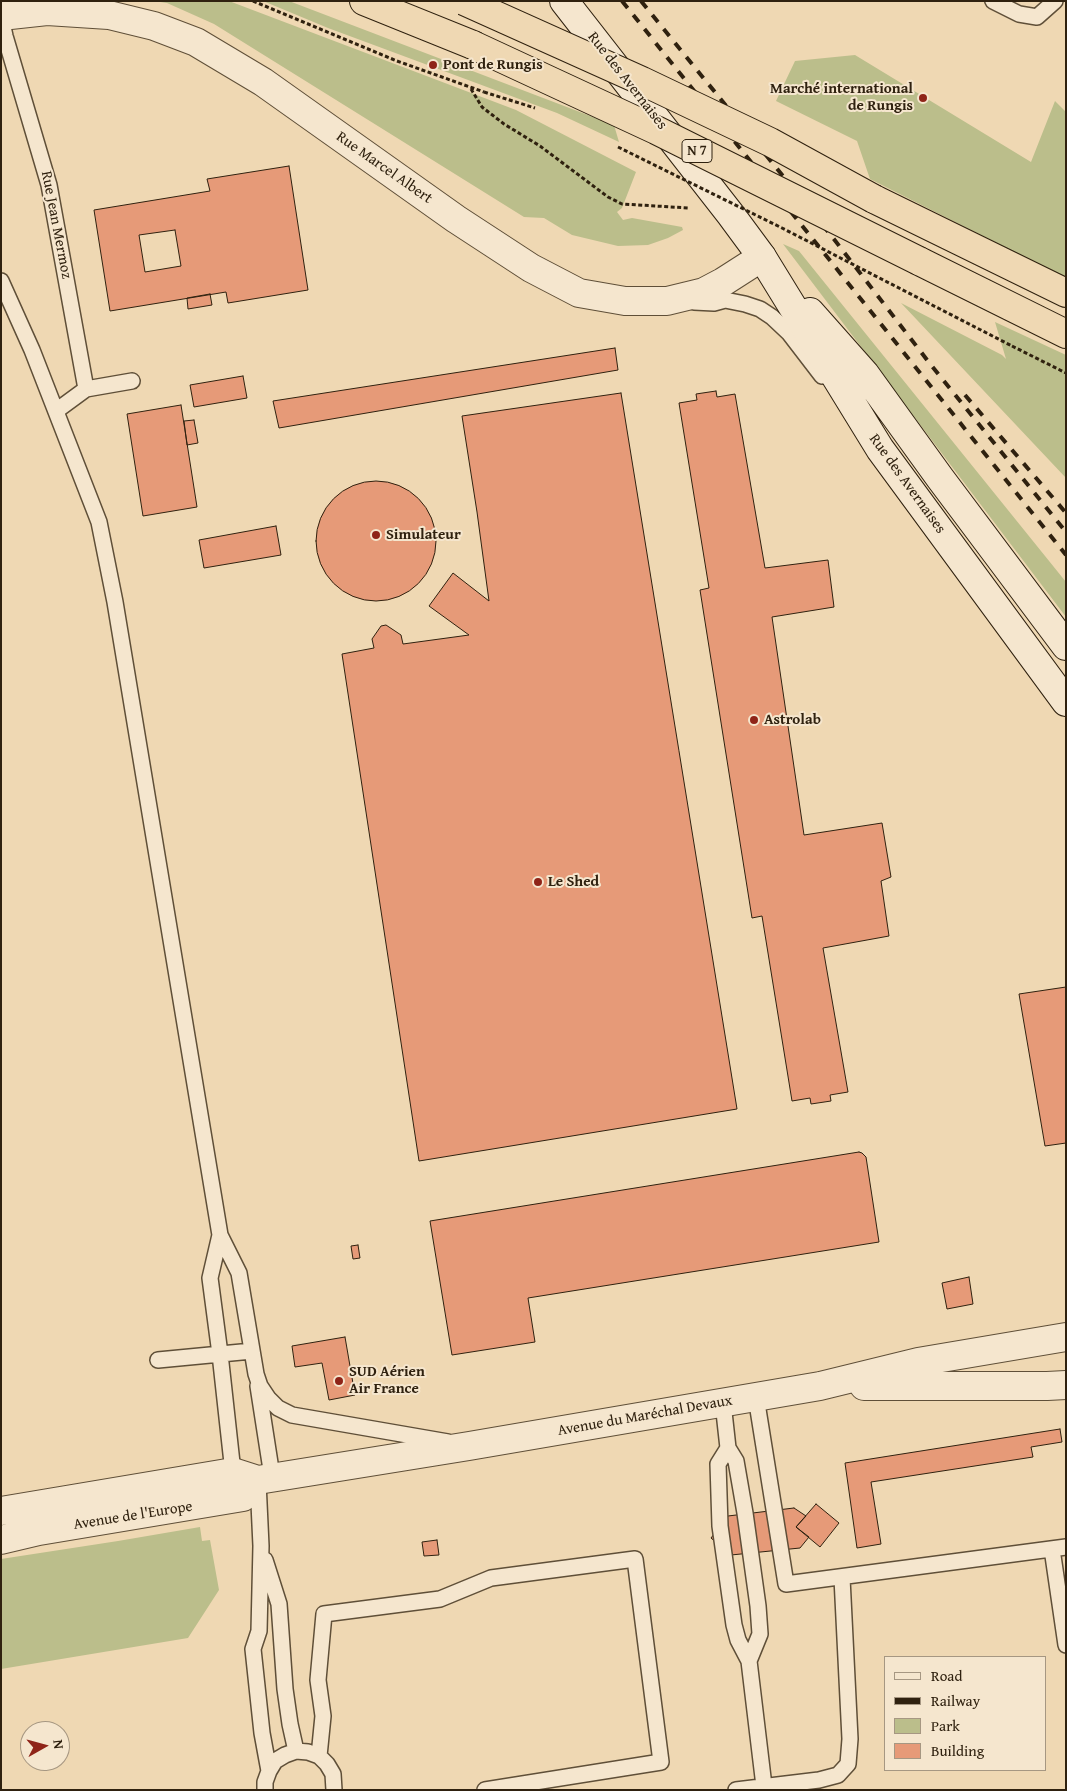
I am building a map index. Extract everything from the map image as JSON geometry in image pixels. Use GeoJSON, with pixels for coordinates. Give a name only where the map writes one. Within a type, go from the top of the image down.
{"type":"FeatureCollection","features":[{"type":"Feature","properties":{"kind":"highway","name":"N 7"},"geometry":{"type":"LineString","coordinates":[[364,1],[473,45],[656,130],[1066,334]]}},
{"type":"Feature","properties":{"kind":"highway"},"geometry":{"type":"LineString","coordinates":[[464,1],[642,81],[770,142],[874,199],[1066,293]]}},
{"type":"Feature","properties":{"kind":"street","name":"Rue des Avernaises"},"geometry":{"type":"LineString","coordinates":[[564,1],[732,215],[762,258],[879,447],[1066,702]]}},
{"type":"Feature","properties":{"kind":"street","name":"Rue Marcel Albert"},"geometry":{"type":"LineString","coordinates":[[1,17],[47,11],[109,15],[154,26],[196,42],[263,82],[456,219],[531,268],[579,293],[625,301],[667,301],[704,292],[762,258]]}},
{"type":"Feature","properties":{"kind":"street","name":"Rue des Avernaises"},"geometry":{"type":"LineString","coordinates":[[762,258],[866,374],[946,486],[1066,646]]}},
{"type":"Feature","properties":{"kind":"street","name":"Avenue du Maréchal Devaux"},"geometry":{"type":"LineString","coordinates":[[469,1446],[820,1386],[918,1362],[1066,1337]]}},
{"type":"Feature","properties":{"kind":"street"},"geometry":{"type":"LineString","coordinates":[[1005,1386],[1006,1347]]}},
{"type":"Feature","properties":{"kind":"street","name":"Avenue du Maréchal Devaux"},"geometry":{"type":"LineString","coordinates":[[820,1386],[1066,1385]]}},
{"type":"Feature","properties":{"kind":"street","name":"Avenue de l'Europe"},"geometry":{"type":"LineString","coordinates":[[1,1511],[469,1446]]}},
{"type":"Feature","properties":{"kind":"street","name":"Avenue de l'Europe"},"geometry":{"type":"LineString","coordinates":[[1,1540],[39,1531],[243,1498],[249,1492],[254,1476]]}},
{"type":"Feature","properties":{"kind":"lane"},"geometry":{"type":"LineString","coordinates":[[993,1],[1019,14],[1037,17],[1055,1]]}},
{"type":"Feature","properties":{"kind":"lane","name":"Rue Jean Mermoz"},"geometry":{"type":"LineString","coordinates":[[1,17],[49,185],[86,389]]}},
{"type":"Feature","properties":{"kind":"lane"},"geometry":{"type":"LineString","coordinates":[[1,282],[32,350],[99,522],[115,602],[220,1236],[239,1273],[256,1374],[260,1386],[278,1408],[292,1415],[469,1446]]}},
{"type":"Feature","properties":{"kind":"lane"},"geometry":{"type":"LineString","coordinates":[[667,301],[714,303],[725,300],[760,309],[772,317],[788,334],[879,447]]}},
{"type":"Feature","properties":{"kind":"lane"},"geometry":{"type":"LineString","coordinates":[[56,411],[86,389],[132,381]]}},
{"type":"Feature","properties":{"kind":"lane"},"geometry":{"type":"LineString","coordinates":[[220,1236],[210,1278],[220,1354],[254,1476]]}},
{"type":"Feature","properties":{"kind":"lane"},"geometry":{"type":"LineString","coordinates":[[158,1360],[252,1351]]}},
{"type":"Feature","properties":{"kind":"lane"},"geometry":{"type":"LineString","coordinates":[[256,1374],[254,1476],[261,1546],[259,1631],[253,1649],[268,1771]]}},
{"type":"Feature","properties":{"kind":"lane"},"geometry":{"type":"LineString","coordinates":[[756,1397],[786,1584],[1059,1548],[1066,1645]]}},
{"type":"Feature","properties":{"kind":"lane"},"geometry":{"type":"LineString","coordinates":[[722,1403],[728,1448],[736,1461],[746,1513],[758,1606],[760,1634],[749,1661]]}},
{"type":"Feature","properties":{"kind":"lane"},"geometry":{"type":"LineString","coordinates":[[728,1448],[718,1464],[720,1526],[734,1625],[738,1640],[749,1661],[764,1786]]}},
{"type":"Feature","properties":{"kind":"lane"},"geometry":{"type":"LineString","coordinates":[[261,1546],[279,1604],[285,1689],[296,1751]]}},
{"type":"Feature","properties":{"kind":"lane"},"geometry":{"type":"LineString","coordinates":[[319,1756],[323,1716],[318,1680],[324,1614],[440,1599],[492,1578],[635,1559],[661,1762],[485,1790]]}},
{"type":"Feature","properties":{"kind":"lane"},"geometry":{"type":"LineString","coordinates":[[736,1790],[838,1776],[848,1764],[850,1739],[842,1578]]}},
{"type":"Feature","properties":{"kind":"lane"},"geometry":{"type":"LineString","coordinates":[[265,1790],[268,1771],[275,1761],[296,1751],[308,1752],[319,1756],[327,1764],[333,1774],[334,1790]]}},
{"type":"Feature","properties":{"kind":"path"},"geometry":{"type":"LineString","coordinates":[[253,1],[396,61],[471,89],[544,110]]}},
{"type":"Feature","properties":{"kind":"path"},"geometry":{"type":"LineString","coordinates":[[471,89],[482,106],[504,124],[540,146],[608,197],[622,204],[699,209],[732,215]]}},
{"type":"Feature","properties":{"kind":"path"},"geometry":{"type":"LineString","coordinates":[[616,146],[782,228],[1066,374]]}},
{"type":"Feature","properties":{"kind":"green space"},"geometry":{"type":"Polygon","coordinates":[[[154,1],[229,1],[516,110],[636,172],[622,208],[617,212],[623,220],[632,218],[682,227],[683,230],[648,245],[618,246],[572,235],[544,218],[524,217],[214,24],[167,3],[154,1]]]}},
{"type":"Feature","properties":{"kind":"green space"},"geometry":{"type":"Polygon","coordinates":[[[263,1],[289,1],[614,125],[619,142],[557,113],[328,28],[263,1]]]}},
{"type":"Feature","properties":{"kind":"green space"},"geometry":{"type":"Polygon","coordinates":[[[855,55],[1031,162],[1055,101],[1066,112],[1066,278],[870,179],[857,141],[776,101],[795,61],[855,55]]]}},
{"type":"Feature","properties":{"kind":"green space"},"geometry":{"type":"Polygon","coordinates":[[[783,244],[799,251],[1066,582],[1066,617],[783,244]]]}},
{"type":"Feature","properties":{"kind":"green space"},"geometry":{"type":"Polygon","coordinates":[[[901,303],[1002,355],[1006,359],[995,322],[1066,355],[1066,478],[901,303]]]}},
{"type":"Feature","properties":{"kind":"green space"},"geometry":{"type":"Polygon","coordinates":[[[200,1527],[202,1541],[210,1540],[219,1590],[188,1638],[1,1669],[1,1559],[200,1527]]]}},
{"type":"Feature","properties":{"kind":"building"},"geometry":{"type":"Polygon","coordinates":[[[289,166],[308,290],[228,303],[226,292],[110,311],[94,210],[210,191],[207,179],[289,166]],[[175,230],[139,235],[145,272],[181,266],[175,230]]]}},
{"type":"Feature","properties":{"kind":"building"},"geometry":{"type":"Polygon","coordinates":[[[210,294],[212,305],[188,309],[187,298],[210,294]]]}},
{"type":"Feature","properties":{"kind":"building"},"geometry":{"type":"Polygon","coordinates":[[[615,348],[618,370],[279,428],[273,401],[615,348]]]}},
{"type":"Feature","properties":{"kind":"building"},"geometry":{"type":"Polygon","coordinates":[[[243,376],[247,398],[194,407],[190,385],[243,376]]]}},
{"type":"Feature","properties":{"kind":"building","name":"Astrolab"},"geometry":{"type":"Polygon","coordinates":[[[716,391],[717,397],[735,394],[765,568],[828,560],[834,607],[772,617],[804,835],[882,823],[891,877],[881,881],[889,936],[823,948],[848,1092],[830,1095],[831,1101],[811,1104],[810,1098],[792,1101],[762,916],[752,918],[700,590],[709,588],[679,403],[697,400],[696,394],[716,391]]]}},
{"type":"Feature","properties":{"kind":"building","name":"Le Shed"},"geometry":{"type":"Polygon","coordinates":[[[621,393],[737,1109],[419,1161],[342,654],[374,648],[372,639],[381,626],[386,625],[401,635],[403,644],[469,635],[429,606],[453,573],[489,601],[462,416],[621,393]]]}},
{"type":"Feature","properties":{"kind":"building"},"geometry":{"type":"Polygon","coordinates":[[[181,405],[197,507],[143,516],[127,414],[181,405]]]}},
{"type":"Feature","properties":{"kind":"building"},"geometry":{"type":"Polygon","coordinates":[[[194,420],[198,443],[187,445],[184,421],[194,420]]]}},
{"type":"Feature","properties":{"kind":"building","name":"Simulateur"},"geometry":{"type":"Polygon","coordinates":[[[376,481],[399,486],[418,499],[431,518],[436,541],[431,564],[418,583],[399,596],[376,601],[353,596],[334,583],[321,564],[316,541],[321,518],[334,499],[353,486],[376,481]]]}},
{"type":"Feature","properties":{"kind":"building"},"geometry":{"type":"Polygon","coordinates":[[[276,526],[281,555],[204,568],[199,540],[276,526]]]}},
{"type":"Feature","properties":{"kind":"building"},"geometry":{"type":"Polygon","coordinates":[[[1066,987],[1066,1143],[1045,1146],[1019,994],[1066,987]]]}},
{"type":"Feature","properties":{"kind":"building"},"geometry":{"type":"Polygon","coordinates":[[[859,1152],[866,1157],[879,1242],[528,1298],[535,1342],[452,1355],[430,1221],[859,1152]]]}},
{"type":"Feature","properties":{"kind":"building"},"geometry":{"type":"Polygon","coordinates":[[[358,1245],[360,1258],[353,1259],[351,1246],[358,1245]]]}},
{"type":"Feature","properties":{"kind":"building"},"geometry":{"type":"Polygon","coordinates":[[[969,1277],[973,1304],[947,1309],[942,1283],[969,1277]]]}},
{"type":"Feature","properties":{"kind":"building","name":"SUD Aérien Air France"},"geometry":{"type":"Polygon","coordinates":[[[345,1337],[355,1395],[329,1400],[322,1363],[295,1367],[292,1346],[345,1337]]]}},
{"type":"Feature","properties":{"kind":"building"},"geometry":{"type":"Polygon","coordinates":[[[1060,1429],[1062,1442],[1031,1447],[1033,1457],[871,1482],[881,1544],[857,1548],[845,1463],[1060,1429]]]}},
{"type":"Feature","properties":{"kind":"building"},"geometry":{"type":"Polygon","coordinates":[[[816,1504],[839,1523],[820,1547],[796,1527],[816,1504]]]}},
{"type":"Feature","properties":{"kind":"building"},"geometry":{"type":"Polygon","coordinates":[[[794,1508],[806,1516],[796,1527],[809,1537],[800,1548],[731,1555],[711,1538],[728,1516],[794,1508]]]}},
{"type":"Feature","properties":{"kind":"building"},"geometry":{"type":"Polygon","coordinates":[[[437,1540],[439,1555],[424,1556],[422,1542],[437,1540]]]}},
{"type":"Feature","properties":{"kind":"railway"},"geometry":{"type":"LineString","coordinates":[[622,1],[1066,555]]}},
{"type":"Feature","properties":{"kind":"railway"},"geometry":{"type":"LineString","coordinates":[[641,1],[830,234],[931,365],[1066,532]]}},
{"type":"Feature","properties":{"kind":"railway"},"geometry":{"type":"LineString","coordinates":[[965,395],[1066,513]]}},
{"type":"Feature","properties":{"kind":"place","name":"Pont de Rungis"},"geometry":{"type":"Point","coordinates":[433,65]}},
{"type":"Feature","properties":{"kind":"place","name":"Marché international de Rungis"},"geometry":{"type":"Point","coordinates":[923,98]}},
{"type":"Feature","properties":{"kind":"place","name":"Simulateur"},"geometry":{"type":"Point","coordinates":[376,535]}},
{"type":"Feature","properties":{"kind":"place","name":"Astrolab"},"geometry":{"type":"Point","coordinates":[754,720]}},
{"type":"Feature","properties":{"kind":"place","name":"Le Shed"},"geometry":{"type":"Point","coordinates":[538,882]}},
{"type":"Feature","properties":{"kind":"place","name":"SUD Aérien Air France"},"geometry":{"type":"Point","coordinates":[339,1381]}}]}
